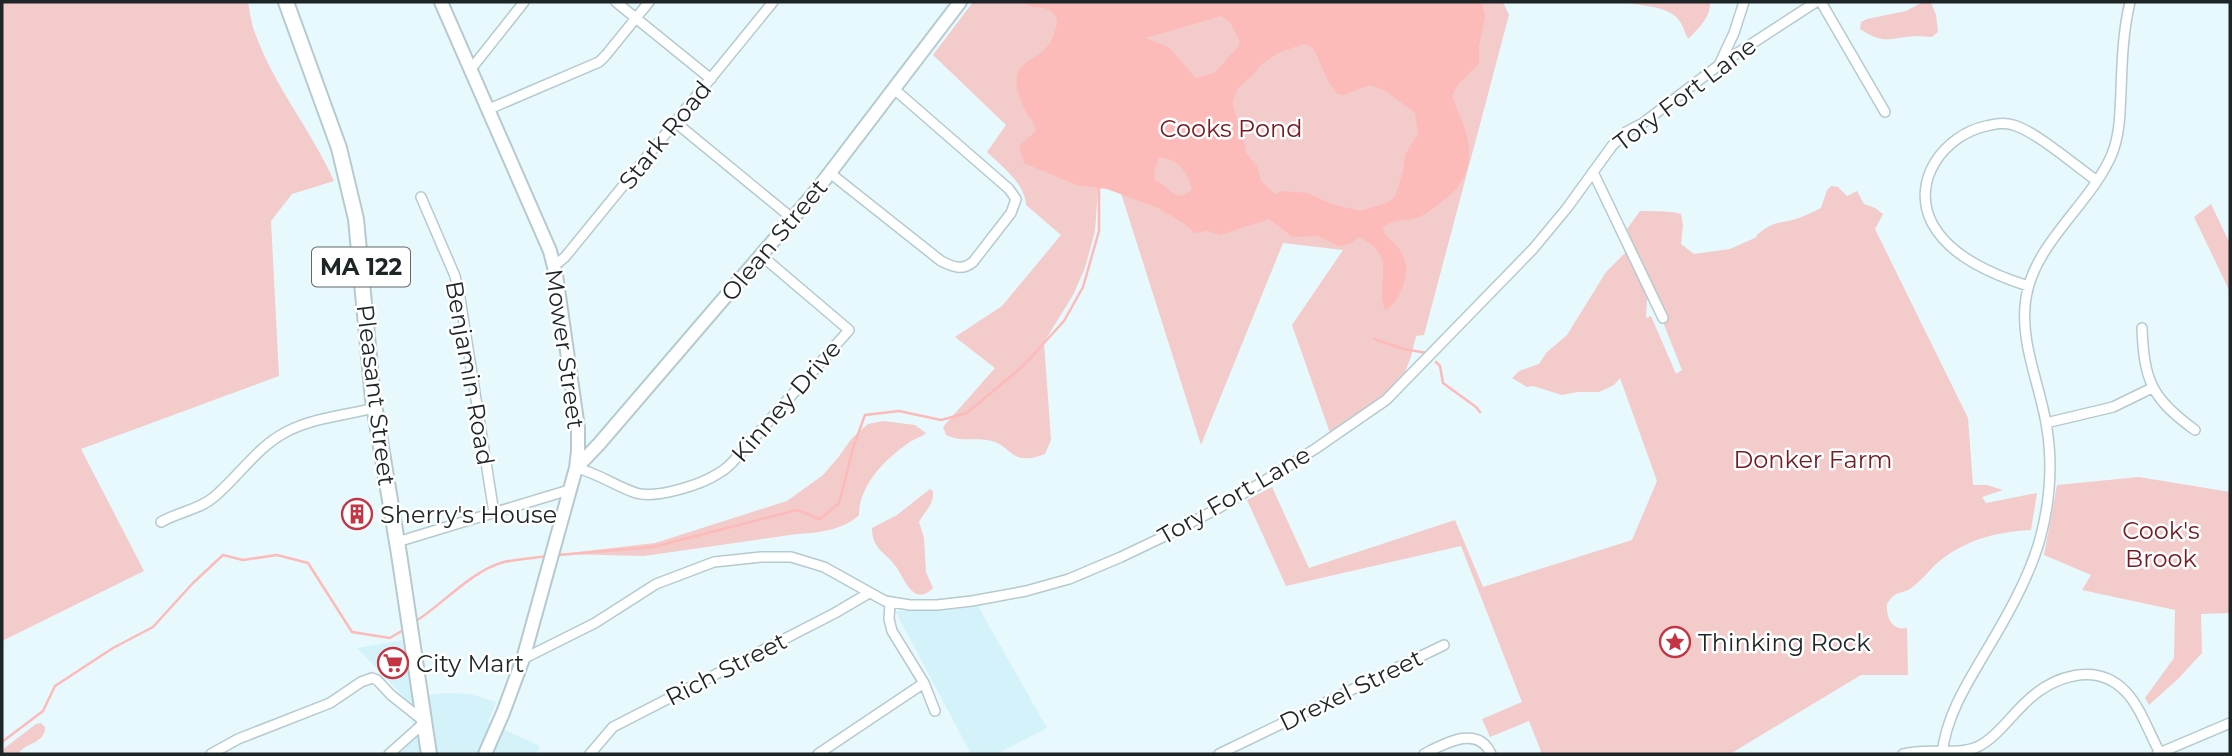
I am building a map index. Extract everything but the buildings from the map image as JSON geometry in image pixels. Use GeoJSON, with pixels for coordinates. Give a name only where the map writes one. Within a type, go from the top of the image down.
{"type":"FeatureCollection","features":[{"type":"Feature","properties":{"kind":"main road","name":"Pleasant Street"},"geometry":{"type":"LineString","coordinates":[[286,2],[336,140],[358,231],[374,408],[429,754]]}},
{"type":"Feature","properties":{"kind":"street","name":"Mower Street"},"geometry":{"type":"LineString","coordinates":[[442,2],[541,228],[554,267],[578,428],[576,468],[523,659],[503,713],[483,752]]}},
{"type":"Feature","properties":{"kind":"street"},"geometry":{"type":"LineString","coordinates":[[471,69],[524,2]]}},
{"type":"Feature","properties":{"kind":"street"},"geometry":{"type":"LineString","coordinates":[[616,2],[711,79]]}},
{"type":"Feature","properties":{"kind":"street"},"geometry":{"type":"LineString","coordinates":[[489,109],[599,62],[649,2]]}},
{"type":"Feature","properties":{"kind":"street","name":"Stark Road"},"geometry":{"type":"LineString","coordinates":[[554,267],[774,2]]}},
{"type":"Feature","properties":{"kind":"street","name":"Olean Street"},"geometry":{"type":"LineString","coordinates":[[576,468],[591,454],[793,219],[960,2]]}},
{"type":"Feature","properties":{"kind":"street"},"geometry":{"type":"LineString","coordinates":[[1719,65],[1734,33],[1744,2]]}},
{"type":"Feature","properties":{"kind":"street"},"geometry":{"type":"LineString","coordinates":[[1819,2],[1885,112]]}},
{"type":"Feature","properties":{"kind":"street","name":"Tory Fort Lane"},"geometry":{"type":"LineString","coordinates":[[523,659],[595,623],[656,584],[714,562],[791,557],[824,567],[890,603],[937,605],[1026,591],[1069,579],[1167,535],[1261,483],[1375,410],[1533,249],[1612,146],[1626,132],[1719,65],[1819,2]]}},
{"type":"Feature","properties":{"kind":"street"},"geometry":{"type":"LineString","coordinates":[[1942,752],[1948,724],[1960,697],[2020,588],[2037,549],[2048,493],[2049,451],[2046,424],[2025,329],[2025,299],[2028,286],[2047,249],[2109,161],[2117,137],[2124,32],[2130,2]]}},
{"type":"Feature","properties":{"kind":"street"},"geometry":{"type":"LineString","coordinates":[[830,173],[942,261],[955,267],[965,268],[973,262],[1011,213],[1016,199],[1009,189],[894,89]]}},
{"type":"Feature","properties":{"kind":"street"},"geometry":{"type":"LineString","coordinates":[[675,122],[793,219]]}},
{"type":"Feature","properties":{"kind":"street"},"geometry":{"type":"LineString","coordinates":[[2028,286],[1976,264],[1955,249],[1935,228],[1928,213],[1925,196],[1928,177],[1936,159],[1949,144],[1970,131],[1991,125],[2011,124],[2033,135],[2097,181]]}},
{"type":"Feature","properties":{"kind":"street"},"geometry":{"type":"LineString","coordinates":[[1593,172],[1663,318]]}},
{"type":"Feature","properties":{"kind":"street","name":"Benjamin Road"},"geometry":{"type":"LineString","coordinates":[[421,197],[458,287],[494,513]]}},
{"type":"Feature","properties":{"kind":"street","name":"Kinney Drive"},"geometry":{"type":"LineString","coordinates":[[576,468],[590,471],[631,492],[649,495],[711,478],[739,456],[849,330],[762,256]]}},
{"type":"Feature","properties":{"kind":"street"},"geometry":{"type":"LineString","coordinates":[[2142,328],[2145,364],[2152,388],[2171,412],[2195,430]]}},
{"type":"Feature","properties":{"kind":"street"},"geometry":{"type":"LineString","coordinates":[[2046,424],[2113,407],[2152,388]]}},
{"type":"Feature","properties":{"kind":"street"},"geometry":{"type":"LineString","coordinates":[[161,522],[213,498],[264,446],[287,431],[374,408]]}},
{"type":"Feature","properties":{"kind":"street"},"geometry":{"type":"LineString","coordinates":[[397,542],[569,490]]}},
{"type":"Feature","properties":{"kind":"street","name":"Rich Street"},"geometry":{"type":"LineString","coordinates":[[590,754],[613,727],[869,593]]}},
{"type":"Feature","properties":{"kind":"street"},"geometry":{"type":"LineString","coordinates":[[890,603],[889,619],[892,631],[924,683],[934,711]]}},
{"type":"Feature","properties":{"kind":"street","name":"Drexel Street"},"geometry":{"type":"LineString","coordinates":[[1219,754],[1444,645]]}},
{"type":"Feature","properties":{"kind":"street"},"geometry":{"type":"LineString","coordinates":[[1903,754],[1977,747],[2046,686],[2065,677],[2081,674],[2102,678],[2125,691],[2135,704],[2158,754],[2230,723]]}},
{"type":"Feature","properties":{"kind":"street"},"geometry":{"type":"LineString","coordinates":[[211,754],[238,739],[328,704],[361,682],[372,678],[425,722],[389,754]]}},
{"type":"Feature","properties":{"kind":"street"},"geometry":{"type":"LineString","coordinates":[[818,754],[924,683]]}},
{"type":"Feature","properties":{"kind":"street"},"geometry":{"type":"LineString","coordinates":[[1424,754],[1462,738],[1472,737],[1489,751]]}},
{"type":"Feature","properties":{"kind":"shaded area"},"geometry":{"type":"Polygon","coordinates":[[[1024,2],[1482,2],[1485,17],[1479,46],[1479,63],[1452,95],[1469,147],[1465,175],[1453,192],[1426,213],[1383,227],[1403,255],[1406,266],[1404,283],[1395,302],[1385,310],[1382,299],[1382,261],[1379,253],[1359,237],[1349,244],[1338,246],[1318,236],[1293,237],[1269,219],[1220,235],[1207,231],[1195,233],[1158,208],[1107,189],[1077,185],[1024,163],[1019,146],[1036,131],[1020,99],[1017,76],[1024,64],[1048,46],[1057,21],[1049,10],[1024,2]],[[1221,16],[1146,38],[1170,48],[1196,78],[1214,73],[1240,42],[1230,22],[1221,16]],[[1304,44],[1280,52],[1259,66],[1238,88],[1233,100],[1246,153],[1257,166],[1261,181],[1275,194],[1283,191],[1307,193],[1332,204],[1360,211],[1387,203],[1395,197],[1405,155],[1418,134],[1415,113],[1386,91],[1370,85],[1343,95],[1337,94],[1313,47],[1304,44]],[[1159,157],[1154,172],[1155,180],[1176,195],[1181,196],[1192,189],[1184,171],[1172,160],[1159,157]]]}},
{"type":"Feature","properties":{"kind":"shaded area"},"geometry":{"type":"Polygon","coordinates":[[[978,606],[1047,728],[997,754],[971,754],[895,611],[943,611],[978,606]]]}},
{"type":"Feature","properties":{"kind":"shaded area"},"geometry":{"type":"Polygon","coordinates":[[[403,640],[412,697],[447,693],[470,694],[496,702],[488,722],[540,746],[537,754],[399,754],[415,738],[410,703],[357,648],[403,640]]]}},
{"type":"Feature","properties":{"kind":"green space"},"geometry":{"type":"Polygon","coordinates":[[[2,2],[248,2],[263,52],[334,181],[292,194],[271,221],[279,376],[81,449],[144,571],[2,641],[2,2]]]}},
{"type":"Feature","properties":{"kind":"green space","name":"Cooks Pond"},"geometry":{"type":"Polygon","coordinates":[[[973,2],[1503,2],[1509,15],[1424,335],[1416,336],[1405,372],[1383,396],[1330,433],[1292,325],[1343,250],[1283,243],[1201,445],[1120,190],[1107,187],[1098,189],[1095,231],[1085,268],[1073,295],[1044,342],[1051,440],[1045,454],[1022,458],[995,442],[958,439],[946,435],[943,427],[995,368],[955,337],[1002,306],[1061,235],[1026,205],[1017,182],[987,152],[1006,125],[933,55],[973,2]]]}},
{"type":"Feature","properties":{"kind":"green space"},"geometry":{"type":"Polygon","coordinates":[[[1623,2],[1710,2],[1710,7],[1700,27],[1688,39],[1676,17],[1663,9],[1623,2]]]}},
{"type":"Feature","properties":{"kind":"green space"},"geometry":{"type":"Polygon","coordinates":[[[1923,2],[1931,2],[1936,15],[1938,32],[1932,37],[1881,39],[1860,29],[1861,22],[1867,19],[1906,11],[1923,2]]]}},
{"type":"Feature","properties":{"kind":"green space","name":"Donker Farm"},"geometry":{"type":"Polygon","coordinates":[[[1831,186],[1838,187],[1847,196],[1857,191],[1864,204],[1883,214],[1875,229],[1968,418],[1973,485],[1987,485],[2003,490],[1982,497],[1986,503],[2037,493],[2031,530],[1993,535],[1969,543],[1936,564],[1911,588],[1894,595],[1887,604],[1887,613],[1893,625],[1907,628],[1908,675],[1861,675],[1730,754],[1542,754],[1529,721],[1490,737],[1482,719],[1522,702],[1461,546],[1286,586],[1247,500],[1272,487],[1309,568],[1455,520],[1483,587],[1632,540],[1657,481],[1620,378],[1614,385],[1599,392],[1562,395],[1533,386],[1527,387],[1512,378],[1519,371],[1539,364],[1547,352],[1567,335],[1606,272],[1626,252],[1630,236],[1627,229],[1640,211],[1681,214],[1681,244],[1694,254],[1730,249],[1757,237],[1772,225],[1799,218],[1821,208],[1831,186]],[[1648,284],[1646,318],[1651,316],[1676,374],[1682,370],[1648,284]]]}},
{"type":"Feature","properties":{"kind":"green space"},"geometry":{"type":"Polygon","coordinates":[[[2211,204],[2230,244],[2230,292],[2194,217],[2211,204]]]}},
{"type":"Feature","properties":{"kind":"green space"},"geometry":{"type":"Polygon","coordinates":[[[883,421],[915,425],[926,433],[898,450],[874,475],[863,494],[859,515],[846,524],[821,532],[644,556],[561,554],[655,543],[787,501],[823,475],[852,438],[868,424],[883,421]]]}},
{"type":"Feature","properties":{"kind":"green space","name":"Cook's Brook"},"geometry":{"type":"Polygon","coordinates":[[[2139,477],[2230,492],[2230,613],[2201,614],[2202,653],[2149,705],[2145,698],[2174,658],[2175,610],[2082,590],[2091,575],[2044,555],[2057,485],[2139,477]]]}},
{"type":"Feature","properties":{"kind":"green space"},"geometry":{"type":"Polygon","coordinates":[[[930,489],[933,491],[932,500],[919,522],[924,538],[926,572],[933,588],[920,595],[911,590],[897,568],[877,546],[872,528],[897,515],[930,489]]]}},
{"type":"Feature","properties":{"kind":"green space"},"geometry":{"type":"Polygon","coordinates":[[[41,723],[45,727],[39,740],[18,754],[2,754],[2,750],[41,723]]]}},
{"type":"Feature","properties":{"kind":"waterway"},"geometry":{"type":"LineString","coordinates":[[558,555],[653,547],[797,510],[820,519],[839,503],[865,415],[899,411],[941,420],[967,413],[1023,366],[1064,321],[1083,287],[1099,231],[1099,184]]}},
{"type":"Feature","properties":{"kind":"waterway"},"geometry":{"type":"LineString","coordinates":[[1374,339],[1427,353]]}},
{"type":"Feature","properties":{"kind":"waterway"},"geometry":{"type":"LineString","coordinates":[[1436,362],[1440,366],[1443,383],[1480,412]]}},
{"type":"Feature","properties":{"kind":"waterway"},"geometry":{"type":"LineString","coordinates":[[2,742],[43,711],[55,686],[113,648],[153,627],[223,555],[243,560],[277,555],[308,563],[352,632],[390,638],[405,629]]}},
{"type":"Feature","properties":{"kind":"waterway"},"geometry":{"type":"LineString","coordinates":[[413,623],[469,580],[492,566],[548,556]]}},
{"type":"Feature","properties":{"kind":"place","name":"Sherry's House"},"geometry":{"type":"Point","coordinates":[357,514]}},
{"type":"Feature","properties":{"kind":"place","name":"Thinking Rock"},"geometry":{"type":"Point","coordinates":[1675,642]}},
{"type":"Feature","properties":{"kind":"place","name":"City Mart"},"geometry":{"type":"Point","coordinates":[393,663]}}]}
